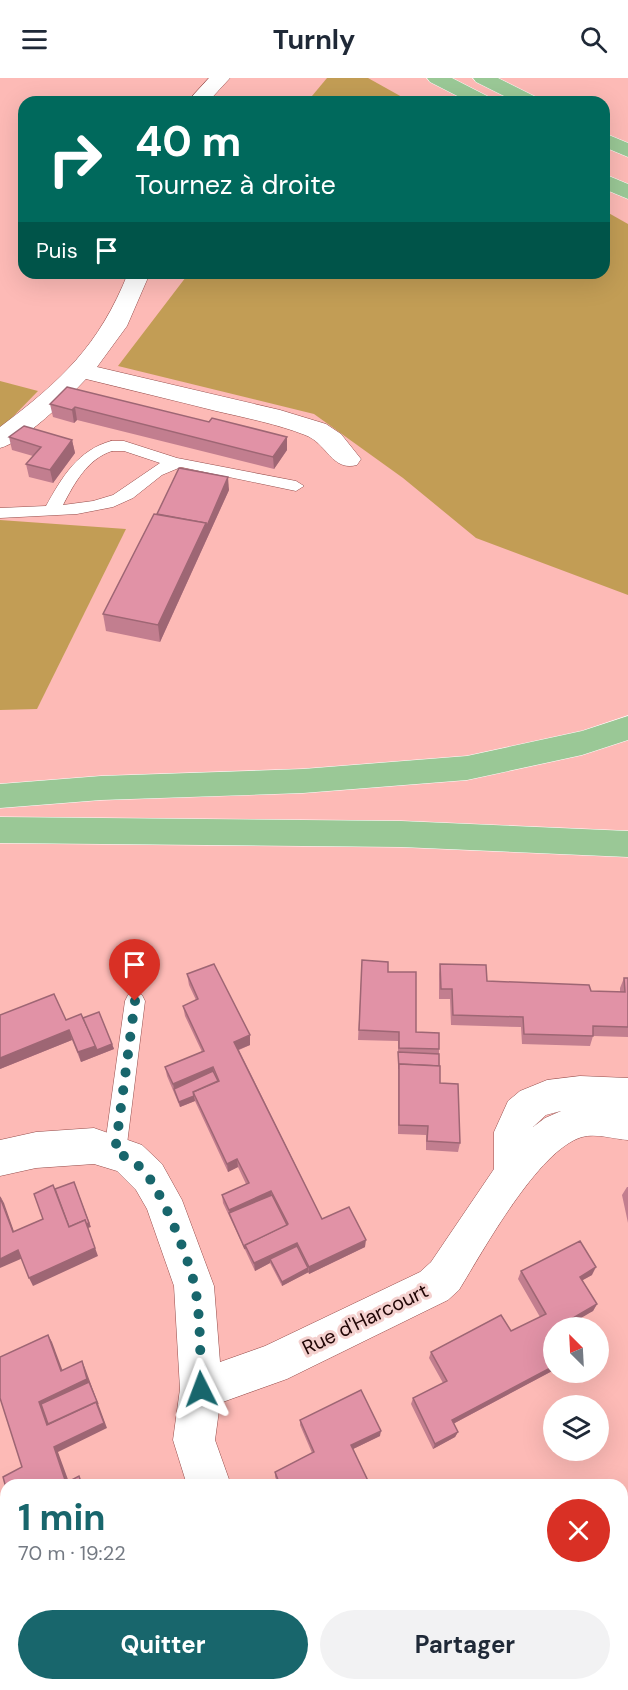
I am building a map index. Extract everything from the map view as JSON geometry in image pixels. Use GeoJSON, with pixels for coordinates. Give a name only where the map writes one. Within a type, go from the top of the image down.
{"type":"FeatureCollection","features":[{"type":"Feature","properties":{"kind":"highway"},"geometry":{"type":"LineString","coordinates":[[428,78],[459,96]]}},
{"type":"Feature","properties":{"kind":"highway"},"geometry":{"type":"LineString","coordinates":[[437,78],[472,96]]}},
{"type":"Feature","properties":{"kind":"highway"},"geometry":{"type":"LineString","coordinates":[[483,78],[519,96]]}},
{"type":"Feature","properties":{"kind":"highway"},"geometry":{"type":"LineString","coordinates":[[610,142],[628,151]]}},
{"type":"Feature","properties":{"kind":"highway"},"geometry":{"type":"LineString","coordinates":[[610,166],[628,175]]}},
{"type":"Feature","properties":{"kind":"highway"},"geometry":{"type":"LineString","coordinates":[[610,183],[628,193]]}},
{"type":"Feature","properties":{"kind":"highway"},"geometry":{"type":"LineString","coordinates":[[0,796],[100,788],[303,781],[467,768],[582,743],[628,728]]}},
{"type":"Feature","properties":{"kind":"highway"},"geometry":{"type":"LineString","coordinates":[[0,803],[168,801],[386,794],[489,781],[562,766],[628,747]]}},
{"type":"Feature","properties":{"kind":"highway"},"geometry":{"type":"LineString","coordinates":[[0,830],[401,834],[628,844]]}},
{"type":"Feature","properties":{"kind":"street"},"geometry":{"type":"LineString","coordinates":[[203,96],[220,78]]}},
{"type":"Feature","properties":{"kind":"street"},"geometry":{"type":"LineString","coordinates":[[0,440],[50,402],[82,371],[112,333],[125,310],[137,279]]}},
{"type":"Feature","properties":{"kind":"street"},"geometry":{"type":"LineString","coordinates":[[82,371],[280,418],[317,430],[332,440],[348,459]]}},
{"type":"Feature","properties":{"kind":"street"},"geometry":{"type":"LineString","coordinates":[[513,1174],[511,1141],[514,1126],[520,1114],[534,1103],[550,1096],[574,1092],[628,1095]]}},
{"type":"Feature","properties":{"kind":"street","name":"Rue d'Harcourt"},"geometry":{"type":"LineString","coordinates":[[201,1389],[272,1364],[434,1286],[445,1276],[513,1174],[549,1136],[583,1120],[628,1123]]}},
{"type":"Feature","properties":{"kind":"street"},"geometry":{"type":"LineString","coordinates":[[0,1158],[63,1147],[94,1146],[129,1158],[149,1177],[163,1200],[190,1271],[196,1303],[201,1389],[194,1440],[207,1479]]}},
{"type":"Feature","properties":{"kind":"lane"},"geometry":{"type":"LineString","coordinates":[[52,510],[77,470],[101,448],[123,446],[173,462],[216,468],[296,486]]}},
{"type":"Feature","properties":{"kind":"lane"},"geometry":{"type":"LineString","coordinates":[[0,513],[52,510],[118,500],[143,485],[165,465],[173,462]]}},
{"type":"Feature","properties":{"kind":"lane"},"geometry":{"type":"LineString","coordinates":[[115,1152],[135,1001]]}},
{"type":"Feature","properties":{"kind":"shaded area"},"geometry":{"type":"Polygon","coordinates":[[[327,78],[368,78],[400,96],[312,96],[327,78]]]}},
{"type":"Feature","properties":{"kind":"shaded area"},"geometry":{"type":"Polygon","coordinates":[[[610,214],[628,224],[628,595],[476,538],[403,478],[314,414],[118,366],[184,279],[610,279],[610,214]]]}},
{"type":"Feature","properties":{"kind":"shaded area"},"geometry":{"type":"Polygon","coordinates":[[[0,381],[38,391],[0,430],[0,381]]]}},
{"type":"Feature","properties":{"kind":"shaded area"},"geometry":{"type":"Polygon","coordinates":[[[0,520],[126,529],[37,709],[0,710],[0,520]]]}},
{"type":"Feature","properties":{"kind":"building"},"geometry":{"type":"Polygon","coordinates":[[[67,387],[209,422],[212,418],[287,437],[273,457],[75,407],[72,410],[50,404],[67,387]]]}},
{"type":"Feature","properties":{"kind":"building"},"geometry":{"type":"Polygon","coordinates":[[[24,426],[72,440],[50,470],[26,464],[41,447],[9,437],[24,426]]]}},
{"type":"Feature","properties":{"kind":"building"},"geometry":{"type":"Polygon","coordinates":[[[179,468],[228,477],[206,528],[206,523],[157,514],[179,468]]]}},
{"type":"Feature","properties":{"kind":"building"},"geometry":{"type":"Polygon","coordinates":[[[154,514],[206,523],[158,625],[103,614],[154,514]]]}},
{"type":"Feature","properties":{"kind":"building"},"geometry":{"type":"Polygon","coordinates":[[[362,960],[388,962],[388,972],[416,972],[416,1032],[439,1033],[439,1049],[399,1048],[399,1032],[359,1030],[362,960]]]}},
{"type":"Feature","properties":{"kind":"building"},"geometry":{"type":"Polygon","coordinates":[[[214,964],[250,1035],[234,1042],[322,1219],[349,1207],[366,1240],[309,1267],[297,1243],[254,1263],[245,1245],[288,1224],[271,1191],[229,1210],[222,1195],[249,1183],[237,1159],[227,1164],[193,1092],[219,1081],[213,1067],[173,1084],[165,1067],[204,1051],[183,1006],[198,999],[187,974],[214,964]]]}},
{"type":"Feature","properties":{"kind":"building"},"geometry":{"type":"Polygon","coordinates":[[[440,964],[486,965],[487,981],[589,985],[591,991],[625,992],[624,978],[628,978],[628,1027],[593,1026],[593,1036],[524,1034],[523,1017],[453,1015],[452,989],[441,989],[440,964]]]}},
{"type":"Feature","properties":{"kind":"building"},"geometry":{"type":"Polygon","coordinates":[[[54,994],[66,1020],[81,1014],[96,1046],[78,1052],[69,1030],[0,1058],[0,1015],[54,994]]]}},
{"type":"Feature","properties":{"kind":"building"},"geometry":{"type":"Polygon","coordinates":[[[99,1012],[112,1044],[97,1050],[83,1018],[99,1012]]]}},
{"type":"Feature","properties":{"kind":"building"},"geometry":{"type":"Polygon","coordinates":[[[398,1052],[439,1054],[439,1066],[399,1064],[399,1069],[398,1052]]]}},
{"type":"Feature","properties":{"kind":"building"},"geometry":{"type":"Polygon","coordinates":[[[399,1064],[440,1066],[440,1083],[458,1084],[460,1143],[427,1141],[428,1126],[399,1125],[399,1064]]]}},
{"type":"Feature","properties":{"kind":"building"},"geometry":{"type":"Polygon","coordinates":[[[213,1071],[218,1081],[193,1092],[194,1096],[179,1102],[174,1089],[213,1071]]]}},
{"type":"Feature","properties":{"kind":"building"},"geometry":{"type":"Polygon","coordinates":[[[74,1182],[89,1223],[86,1224],[85,1220],[69,1227],[55,1189],[74,1182]]]}},
{"type":"Feature","properties":{"kind":"building"},"geometry":{"type":"Polygon","coordinates":[[[53,1185],[69,1227],[85,1220],[95,1248],[29,1278],[18,1250],[0,1259],[0,1197],[13,1232],[43,1219],[34,1194],[53,1185]]]}},
{"type":"Feature","properties":{"kind":"building"},"geometry":{"type":"Polygon","coordinates":[[[272,1195],[287,1225],[245,1245],[245,1249],[229,1213],[272,1195]]]}},
{"type":"Feature","properties":{"kind":"building"},"geometry":{"type":"Polygon","coordinates":[[[580,1241],[596,1267],[580,1277],[597,1304],[575,1317],[543,1317],[543,1372],[452,1420],[458,1432],[435,1444],[413,1398],[447,1381],[431,1352],[501,1315],[511,1331],[546,1314],[521,1271],[580,1241]]]}},
{"type":"Feature","properties":{"kind":"building"},"geometry":{"type":"Polygon","coordinates":[[[297,1246],[308,1268],[282,1282],[270,1259],[297,1246]]]}},
{"type":"Feature","properties":{"kind":"building"},"geometry":{"type":"Polygon","coordinates":[[[48,1335],[61,1371],[82,1361],[87,1379],[39,1402],[47,1425],[96,1402],[104,1423],[54,1447],[65,1479],[4,1479],[3,1477],[22,1467],[0,1398],[0,1357],[48,1335]]]}},
{"type":"Feature","properties":{"kind":"building"},"geometry":{"type":"Polygon","coordinates":[[[89,1382],[98,1404],[96,1402],[48,1424],[41,1404],[89,1382]]]}},
{"type":"Feature","properties":{"kind":"building"},"geometry":{"type":"Polygon","coordinates":[[[361,1390],[381,1431],[351,1445],[367,1479],[278,1479],[275,1472],[314,1452],[300,1420],[361,1390]]]}},
{"type":"Feature","properties":{"kind":"route"},"geometry":{"type":"LineString","coordinates":[[135,1001],[115,1152],[129,1158],[149,1177],[163,1200],[190,1271],[196,1303],[201,1389]]}}]}
